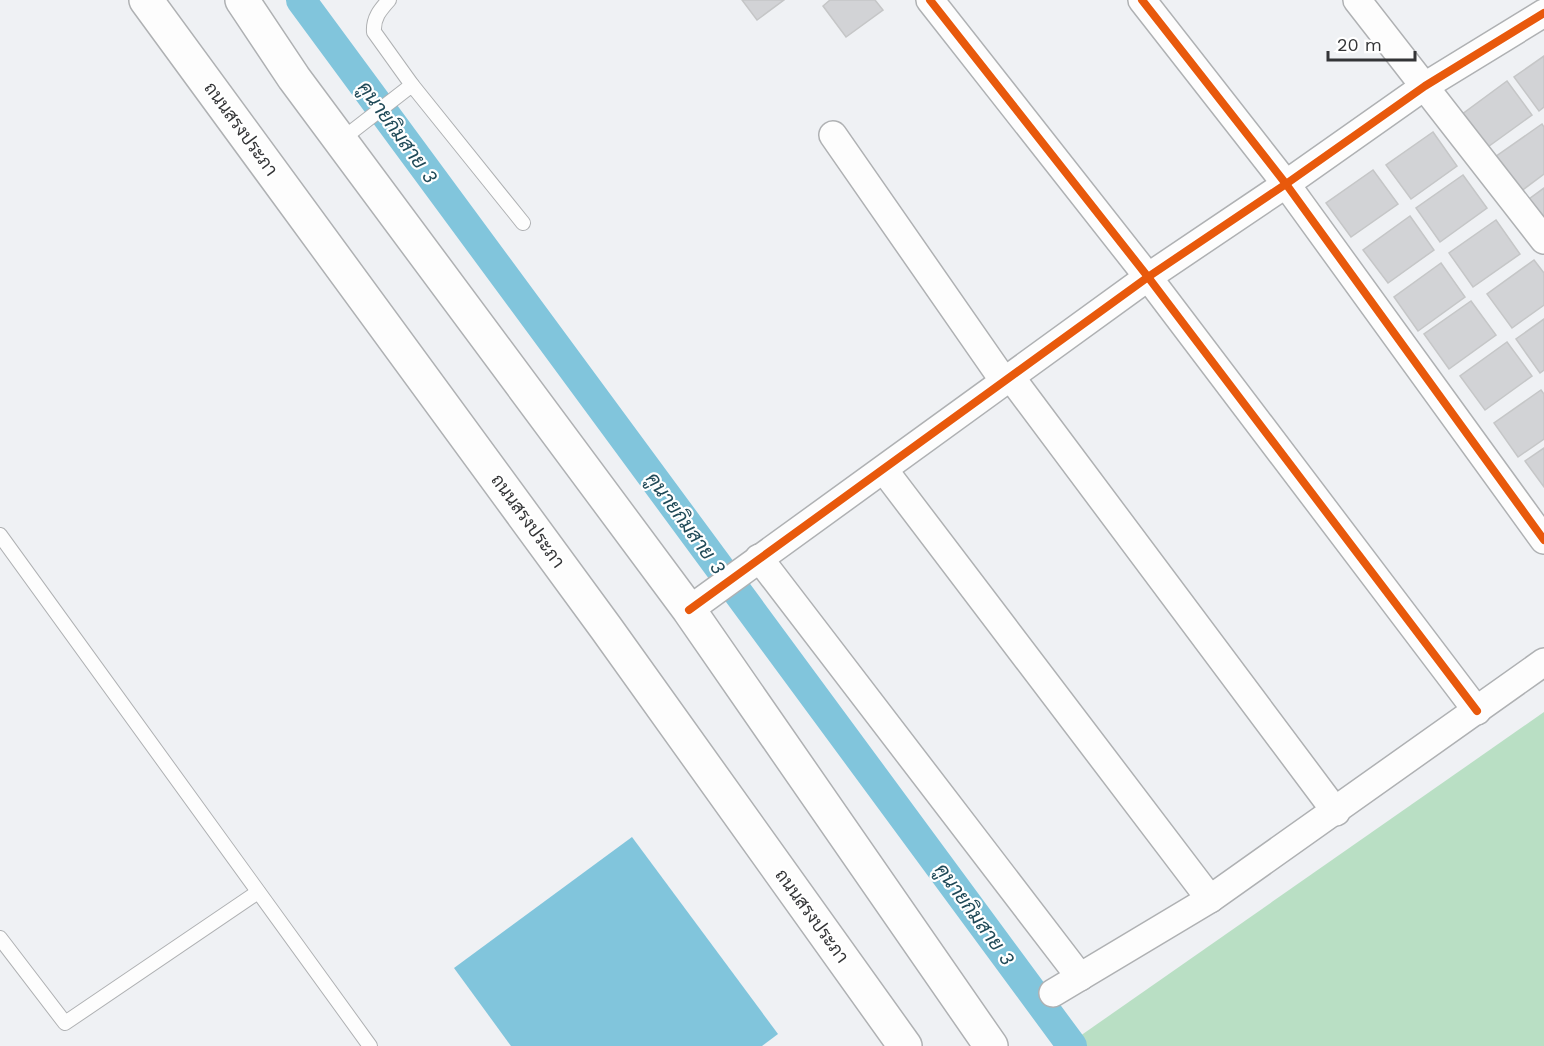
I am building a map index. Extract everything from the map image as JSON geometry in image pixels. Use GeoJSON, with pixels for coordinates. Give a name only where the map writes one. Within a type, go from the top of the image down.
{"type":"FeatureCollection","features":[{"type":"Feature","properties":{"kind":"main road","name":"ถนนสรงประภา"},"geometry":{"type":"LineString","coordinates":[[146,0],[606,627],[905,1046]]}},
{"type":"Feature","properties":{"kind":"main road"},"geometry":{"type":"LineString","coordinates":[[242,0],[294,78],[353,130],[700,602],[991,1046]]}},
{"type":"Feature","properties":{"kind":"street"},"geometry":{"type":"LineString","coordinates":[[930,0],[1148,277],[1477,711]]}},
{"type":"Feature","properties":{"kind":"street"},"geometry":{"type":"LineString","coordinates":[[1142,0],[1286,184],[1544,540]]}},
{"type":"Feature","properties":{"kind":"street"},"geometry":{"type":"LineString","coordinates":[[1357,0],[1544,240]]}},
{"type":"Feature","properties":{"kind":"street"},"geometry":{"type":"LineString","coordinates":[[700,602],[1148,277],[1425,86],[1544,13]]}},
{"type":"Feature","properties":{"kind":"street"},"geometry":{"type":"LineString","coordinates":[[833,135],[1007,378],[1336,812]]}},
{"type":"Feature","properties":{"kind":"street"},"geometry":{"type":"LineString","coordinates":[[884,470],[1210,899]]}},
{"type":"Feature","properties":{"kind":"street"},"geometry":{"type":"LineString","coordinates":[[754,562],[1080,977]]}},
{"type":"Feature","properties":{"kind":"street"},"geometry":{"type":"LineString","coordinates":[[1053,993],[1210,899],[1336,812],[1544,662]]}},
{"type":"Feature","properties":{"kind":"lane"},"geometry":{"type":"LineString","coordinates":[[389,0],[378,13],[373,24],[374,33],[412,85],[523,223]]}},
{"type":"Feature","properties":{"kind":"lane"},"geometry":{"type":"LineString","coordinates":[[353,130],[412,85]]}},
{"type":"Feature","properties":{"kind":"lane"},"geometry":{"type":"LineString","coordinates":[[0,535],[370,1046]]}},
{"type":"Feature","properties":{"kind":"lane"},"geometry":{"type":"LineString","coordinates":[[0,938],[65,1023],[258,892]]}},
{"type":"Feature","properties":{"kind":"green space"},"geometry":{"type":"Polygon","coordinates":[[[1544,712],[1544,1046],[1072,1046],[1070,1043],[1544,712]]]}},
{"type":"Feature","properties":{"kind":"water"},"geometry":{"type":"Polygon","coordinates":[[[632,837],[778,1034],[762,1046],[511,1046],[454,968],[632,837]]]}},
{"type":"Feature","properties":{"kind":"building"},"geometry":{"type":"Polygon","coordinates":[[[742,0],[784,0],[757,20],[742,0]]]}},
{"type":"Feature","properties":{"kind":"building"},"geometry":{"type":"Polygon","coordinates":[[[830,0],[875,0],[883,10],[846,37],[823,6],[830,0]]]}},
{"type":"Feature","properties":{"kind":"building"},"geometry":{"type":"Polygon","coordinates":[[[1544,56],[1544,107],[1539,111],[1514,77],[1544,56]]]}},
{"type":"Feature","properties":{"kind":"building"},"geometry":{"type":"Polygon","coordinates":[[[1507,81],[1532,115],[1485,149],[1461,115],[1507,81]]]}},
{"type":"Feature","properties":{"kind":"building"},"geometry":{"type":"Polygon","coordinates":[[[1542,124],[1544,127],[1544,174],[1520,192],[1495,157],[1542,124]]]}},
{"type":"Feature","properties":{"kind":"building"},"geometry":{"type":"Polygon","coordinates":[[[1433,132],[1457,166],[1411,199],[1386,165],[1433,132]]]}},
{"type":"Feature","properties":{"kind":"building"},"geometry":{"type":"Polygon","coordinates":[[[1373,170],[1398,204],[1351,237],[1326,203],[1373,170]]]}},
{"type":"Feature","properties":{"kind":"building"},"geometry":{"type":"Polygon","coordinates":[[[1463,175],[1487,208],[1440,242],[1416,208],[1463,175]]]}},
{"type":"Feature","properties":{"kind":"building"},"geometry":{"type":"Polygon","coordinates":[[[1544,188],[1544,220],[1529,199],[1544,188]]]}},
{"type":"Feature","properties":{"kind":"building"},"geometry":{"type":"Polygon","coordinates":[[[1410,216],[1434,250],[1388,283],[1363,250],[1410,216]]]}},
{"type":"Feature","properties":{"kind":"building"},"geometry":{"type":"Polygon","coordinates":[[[1496,220],[1520,254],[1473,287],[1449,253],[1496,220]]]}},
{"type":"Feature","properties":{"kind":"building"},"geometry":{"type":"Polygon","coordinates":[[[1534,260],[1544,273],[1544,305],[1512,328],[1487,294],[1534,260]]]}},
{"type":"Feature","properties":{"kind":"building"},"geometry":{"type":"Polygon","coordinates":[[[1441,263],[1465,297],[1418,331],[1394,297],[1441,263]]]}},
{"type":"Feature","properties":{"kind":"building"},"geometry":{"type":"Polygon","coordinates":[[[1471,301],[1496,335],[1449,369],[1424,334],[1471,301]]]}},
{"type":"Feature","properties":{"kind":"building"},"geometry":{"type":"Polygon","coordinates":[[[1544,319],[1544,370],[1540,373],[1516,339],[1544,319]]]}},
{"type":"Feature","properties":{"kind":"building"},"geometry":{"type":"Polygon","coordinates":[[[1507,342],[1532,376],[1485,410],[1460,376],[1507,342]]]}},
{"type":"Feature","properties":{"kind":"building"},"geometry":{"type":"Polygon","coordinates":[[[1541,390],[1544,394],[1544,439],[1518,457],[1494,423],[1541,390]]]}},
{"type":"Feature","properties":{"kind":"building"},"geometry":{"type":"Polygon","coordinates":[[[1544,448],[1544,487],[1525,461],[1544,448]]]}},
{"type":"Feature","properties":{"kind":"waterway","name":"คูนายกิมสาย 3"},"geometry":{"type":"LineString","coordinates":[[301,0],[1072,1046]]}},
{"type":"Feature","properties":{"kind":"cycle path"},"geometry":{"type":"LineString","coordinates":[[930,0],[1148,277],[1477,711]]}},
{"type":"Feature","properties":{"kind":"cycle path"},"geometry":{"type":"LineString","coordinates":[[1142,0],[1286,184],[1544,540]]}},
{"type":"Feature","properties":{"kind":"cycle path"},"geometry":{"type":"LineString","coordinates":[[689,610],[1148,277],[1425,86],[1544,13]]}}]}
